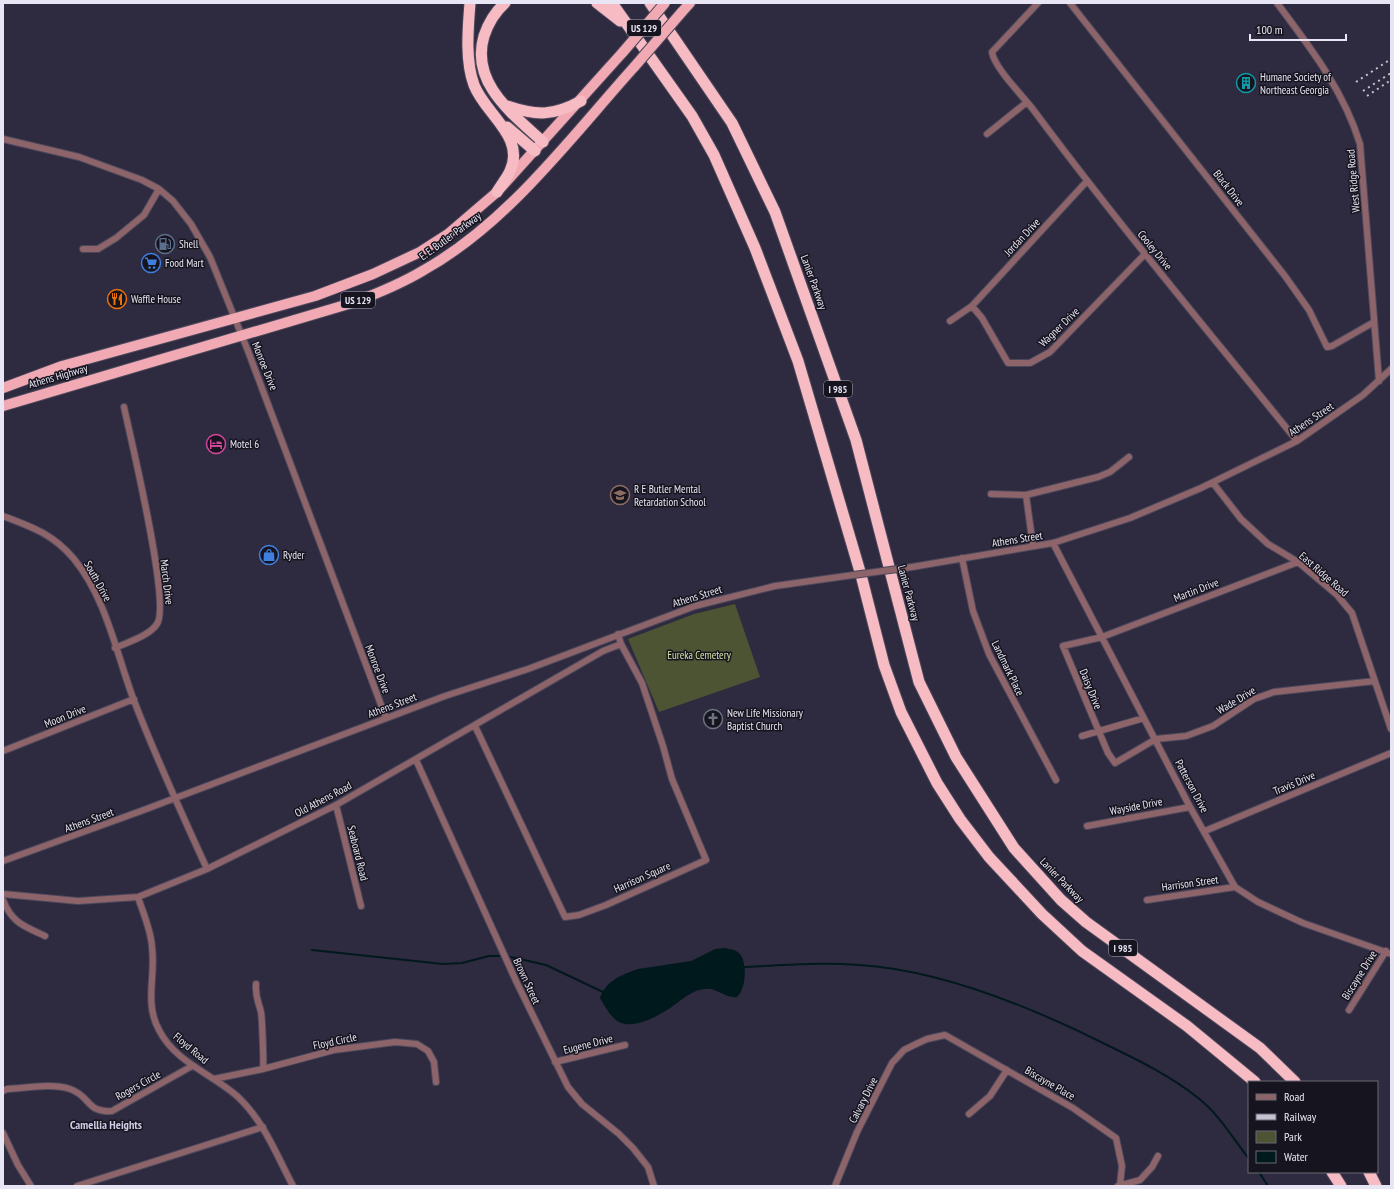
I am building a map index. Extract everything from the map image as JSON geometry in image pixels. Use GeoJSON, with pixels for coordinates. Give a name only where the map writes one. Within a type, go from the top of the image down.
{"type":"FeatureCollection","features":[{"type":"Feature","properties":{"kind":"highway"},"geometry":{"type":"LineString","coordinates":[[470,3],[469,57],[471,76],[478,94],[510,138],[514,148],[514,158],[510,170],[497,192]]}},
{"type":"Feature","properties":{"kind":"highway"},"geometry":{"type":"LineString","coordinates":[[505,3],[493,16],[483,40],[481,61],[489,86],[506,106],[556,154]]}},
{"type":"Feature","properties":{"kind":"highway","name":"US 129"},"geometry":{"type":"LineString","coordinates":[[597,3],[629,29]]}},
{"type":"Feature","properties":{"kind":"highway","name":"I 985"},"geometry":{"type":"LineString","coordinates":[[612,3],[692,116],[714,155],[755,248],[798,361],[861,575],[884,665],[900,712],[937,783],[960,819],[989,857],[1042,914],[1082,951],[1187,1026],[1254,1081]]}},
{"type":"Feature","properties":{"kind":"highway","name":"Lanier Parkway"},"geometry":{"type":"LineString","coordinates":[[650,3],[711,90],[732,123],[775,212],[856,440],[919,682],[956,756],[1014,848],[1061,900],[1086,922],[1260,1048],[1294,1081]]}},
{"type":"Feature","properties":{"kind":"highway","name":"E. E. Butler Parkway"},"geometry":{"type":"LineString","coordinates":[[114,352],[315,296],[373,274],[420,252],[454,229],[497,192],[581,101],[666,3]]}},
{"type":"Feature","properties":{"kind":"highway","name":"E. E. Butler Parkway"},"geometry":{"type":"LineString","coordinates":[[120,370],[242,336],[380,292],[425,270],[450,253],[500,213],[548,163],[690,3]]}},
{"type":"Feature","properties":{"kind":"highway"},"geometry":{"type":"LineString","coordinates":[[506,106],[527,112],[550,113],[581,101]]}},
{"type":"Feature","properties":{"kind":"highway"},"geometry":{"type":"LineString","coordinates":[[494,117],[548,163]]}},
{"type":"Feature","properties":{"kind":"highway","name":"Athens Highway"},"geometry":{"type":"LineString","coordinates":[[3,388],[62,366],[114,352]]}},
{"type":"Feature","properties":{"kind":"highway","name":"Athens Highway"},"geometry":{"type":"LineString","coordinates":[[3,406],[120,370]]}},
{"type":"Feature","properties":{"kind":"highway"},"geometry":{"type":"LineString","coordinates":[[1333,1173],[1341,1186]]}},
{"type":"Feature","properties":{"kind":"highway"},"geometry":{"type":"LineString","coordinates":[[1369,1173],[1376,1186]]}},
{"type":"Feature","properties":{"kind":"street","name":"Cooley Drive"},"geometry":{"type":"LineString","coordinates":[[1038,3],[992,52],[992,57],[1000,70],[1028,102],[1086,181],[1297,441]]}},
{"type":"Feature","properties":{"kind":"street","name":"West Ridge Road"},"geometry":{"type":"LineString","coordinates":[[1277,3],[1317,56],[1352,119],[1360,144],[1379,380]]}},
{"type":"Feature","properties":{"kind":"street","name":"Black Drive"},"geometry":{"type":"LineString","coordinates":[[1071,4],[1285,276],[1309,310],[1327,347],[1332,346],[1374,322]]}},
{"type":"Feature","properties":{"kind":"street"},"geometry":{"type":"LineString","coordinates":[[987,134],[1028,102]]}},
{"type":"Feature","properties":{"kind":"street","name":"Monroe Drive"},"geometry":{"type":"LineString","coordinates":[[3,139],[79,157],[142,180],[159,189],[180,208],[201,240],[218,274],[271,409],[285,452],[386,718]]}},
{"type":"Feature","properties":{"kind":"street","name":"Jordan Drive"},"geometry":{"type":"LineString","coordinates":[[950,320],[972,306],[1086,181]]}},
{"type":"Feature","properties":{"kind":"street"},"geometry":{"type":"LineString","coordinates":[[83,250],[98,249],[116,238],[144,215],[159,189]]}},
{"type":"Feature","properties":{"kind":"street","name":"Wagner Drive"},"geometry":{"type":"LineString","coordinates":[[972,306],[982,318],[1008,364],[1030,363],[1050,352],[1146,254]]}},
{"type":"Feature","properties":{"kind":"street","name":"Athens Street"},"geometry":{"type":"LineString","coordinates":[[3,861],[445,696],[528,669],[695,606],[775,586],[912,568],[1053,543],[1130,518],[1213,483],[1297,441],[1364,395],[1391,369]]}},
{"type":"Feature","properties":{"kind":"street","name":"March Drive"},"geometry":{"type":"LineString","coordinates":[[115,648],[151,631],[157,624],[161,615],[161,602],[151,533],[124,407]]}},
{"type":"Feature","properties":{"kind":"street"},"geometry":{"type":"LineString","coordinates":[[991,494],[1026,495],[1098,477],[1110,472],[1129,457]]}},
{"type":"Feature","properties":{"kind":"street","name":"East Ridge Road"},"geometry":{"type":"LineString","coordinates":[[1213,483],[1241,519],[1250,528],[1268,544],[1298,562],[1337,595],[1352,613],[1391,729]]}},
{"type":"Feature","properties":{"kind":"street"},"geometry":{"type":"LineString","coordinates":[[1026,495],[1033,546]]}},
{"type":"Feature","properties":{"kind":"street","name":"South Drive"},"geometry":{"type":"LineString","coordinates":[[3,516],[48,535],[75,560],[96,595],[109,626],[115,648]]}},
{"type":"Feature","properties":{"kind":"street","name":"Patterson Drive"},"geometry":{"type":"LineString","coordinates":[[1053,543],[1190,807],[1235,887],[1258,902],[1303,923],[1388,952]]}},
{"type":"Feature","properties":{"kind":"street","name":"Landmark Place"},"geometry":{"type":"LineString","coordinates":[[962,558],[973,611],[989,654],[1056,780]]}},
{"type":"Feature","properties":{"kind":"street","name":"Martin Drive"},"geometry":{"type":"LineString","coordinates":[[1102,637],[1298,562]]}},
{"type":"Feature","properties":{"kind":"street"},"geometry":{"type":"LineString","coordinates":[[618,634],[620,644]]}},
{"type":"Feature","properties":{"kind":"street","name":"Daisy Drive"},"geometry":{"type":"LineString","coordinates":[[1098,731],[1063,646],[1102,637]]}},
{"type":"Feature","properties":{"kind":"street","name":"Harrison Square"},"geometry":{"type":"LineString","coordinates":[[475,726],[565,917],[575,916],[606,905],[706,860],[672,779],[663,746],[642,683],[620,644]]}},
{"type":"Feature","properties":{"kind":"street","name":"Old Athens Road"},"geometry":{"type":"LineString","coordinates":[[3,894],[78,901],[138,897],[206,869],[336,805],[603,651],[620,644]]}},
{"type":"Feature","properties":{"kind":"street"},"geometry":{"type":"LineString","coordinates":[[115,648],[174,798],[206,869]]}},
{"type":"Feature","properties":{"kind":"street","name":"Wade Drive"},"geometry":{"type":"LineString","coordinates":[[1156,739],[1186,736],[1213,726],[1254,699],[1274,692],[1375,682]]}},
{"type":"Feature","properties":{"kind":"street","name":"Moon Drive"},"geometry":{"type":"LineString","coordinates":[[3,751],[134,699]]}},
{"type":"Feature","properties":{"kind":"street"},"geometry":{"type":"LineString","coordinates":[[1082,736],[1144,718]]}},
{"type":"Feature","properties":{"kind":"street"},"geometry":{"type":"LineString","coordinates":[[1098,731],[1115,763],[1156,739]]}},
{"type":"Feature","properties":{"kind":"street","name":"Travis Drive"},"geometry":{"type":"LineString","coordinates":[[1204,831],[1391,753]]}},
{"type":"Feature","properties":{"kind":"street","name":"Brown Street"},"geometry":{"type":"LineString","coordinates":[[416,760],[516,981],[568,1087],[582,1104],[619,1134],[633,1148],[648,1168],[654,1186]]}},
{"type":"Feature","properties":{"kind":"street","name":"Seaboard Road"},"geometry":{"type":"LineString","coordinates":[[336,805],[361,906]]}},
{"type":"Feature","properties":{"kind":"street","name":"Wayside Drive"},"geometry":{"type":"LineString","coordinates":[[1087,826],[1190,807]]}},
{"type":"Feature","properties":{"kind":"street","name":"Harrison Street"},"geometry":{"type":"LineString","coordinates":[[1147,900],[1235,887]]}},
{"type":"Feature","properties":{"kind":"street","name":"Floyd Road"},"geometry":{"type":"LineString","coordinates":[[138,897],[153,947],[151,1015],[166,1042],[192,1066],[214,1079],[247,1106],[263,1127],[293,1186]]}},
{"type":"Feature","properties":{"kind":"street"},"geometry":{"type":"LineString","coordinates":[[3,900],[7,910],[14,920],[45,936]]}},
{"type":"Feature","properties":{"kind":"street","name":"Biscayne Drive"},"geometry":{"type":"LineString","coordinates":[[1349,1010],[1388,952]]}},
{"type":"Feature","properties":{"kind":"street"},"geometry":{"type":"LineString","coordinates":[[256,984],[256,1001],[261,1012],[264,1062],[263,1069]]}},
{"type":"Feature","properties":{"kind":"street","name":"Biscayne Place"},"geometry":{"type":"LineString","coordinates":[[927,1038],[946,1035],[1073,1108],[1116,1138],[1122,1166],[1119,1186]]}},
{"type":"Feature","properties":{"kind":"street","name":"Calvary Drive"},"geometry":{"type":"LineString","coordinates":[[835,1186],[857,1132],[892,1063],[904,1050],[927,1038]]}},
{"type":"Feature","properties":{"kind":"street","name":"Floyd Circle"},"geometry":{"type":"LineString","coordinates":[[214,1079],[263,1069],[334,1050],[374,1044],[410,1043],[417,1044],[428,1051],[434,1062],[436,1082]]}},
{"type":"Feature","properties":{"kind":"street","name":"Eugene Drive"},"geometry":{"type":"LineString","coordinates":[[555,1062],[625,1045]]}},
{"type":"Feature","properties":{"kind":"street","name":"Rogers Circle"},"geometry":{"type":"LineString","coordinates":[[3,1091],[7,1089],[51,1087],[69,1089],[82,1094],[91,1106],[101,1112],[112,1111],[192,1066]]}},
{"type":"Feature","properties":{"kind":"street"},"geometry":{"type":"LineString","coordinates":[[968,1114],[990,1096],[1007,1070]]}},
{"type":"Feature","properties":{"kind":"street"},"geometry":{"type":"LineString","coordinates":[[77,1186],[263,1127]]}},
{"type":"Feature","properties":{"kind":"street"},"geometry":{"type":"LineString","coordinates":[[3,1133],[18,1165],[31,1186]]}},
{"type":"Feature","properties":{"kind":"street"},"geometry":{"type":"LineString","coordinates":[[1119,1186],[1140,1180],[1152,1167],[1158,1156]]}},
{"type":"Feature","properties":{"kind":"green space","name":"Eureka Cemetery"},"geometry":{"type":"Polygon","coordinates":[[[735,604],[760,677],[659,712],[628,639],[694,614],[735,604]]]}},
{"type":"Feature","properties":{"kind":"water"},"geometry":{"type":"Polygon","coordinates":[[[715,949],[732,949],[739,953],[744,963],[744,982],[737,997],[729,996],[709,989],[696,991],[668,1010],[640,1023],[632,1024],[625,1024],[616,1020],[600,998],[610,982],[638,969],[691,961],[715,949]]]}},
{"type":"Feature","properties":{"kind":"waterway"},"geometry":{"type":"LineString","coordinates":[[312,950],[443,964],[462,963],[489,956],[499,956]]}},
{"type":"Feature","properties":{"kind":"waterway"},"geometry":{"type":"LineString","coordinates":[[511,957],[546,965],[603,992]]}},
{"type":"Feature","properties":{"kind":"waterway"},"geometry":{"type":"LineString","coordinates":[[744,967],[830,964],[890,968],[954,982],[1017,1004],[1077,1030],[1117,1050],[1152,1068],[1186,1089],[1212,1110],[1248,1158]]}},
{"type":"Feature","properties":{"kind":"waterway"},"geometry":{"type":"LineString","coordinates":[[1260,1173],[1268,1186]]}},
{"type":"Feature","properties":{"kind":"railway"},"geometry":{"type":"LineString","coordinates":[[1356,82],[1391,59]]}},
{"type":"Feature","properties":{"kind":"railway"},"geometry":{"type":"LineString","coordinates":[[1363,91],[1391,73]]}},
{"type":"Feature","properties":{"kind":"railway"},"geometry":{"type":"LineString","coordinates":[[1367,96],[1391,80]]}},
{"type":"Feature","properties":{"kind":"place","name":"Humane Society of Northeast Georgia"},"geometry":{"type":"Point","coordinates":[1246,83]}},
{"type":"Feature","properties":{"kind":"place","name":"Shell"},"geometry":{"type":"Point","coordinates":[165,244]}},
{"type":"Feature","properties":{"kind":"place","name":"Food Mart"},"geometry":{"type":"Point","coordinates":[151,263]}},
{"type":"Feature","properties":{"kind":"place","name":"Waffle House"},"geometry":{"type":"Point","coordinates":[117,299]}},
{"type":"Feature","properties":{"kind":"place","name":"Motel 6"},"geometry":{"type":"Point","coordinates":[216,444]}},
{"type":"Feature","properties":{"kind":"place","name":"R E Butler Mental Retardation School"},"geometry":{"type":"Point","coordinates":[620,495]}},
{"type":"Feature","properties":{"kind":"place","name":"Ryder"},"geometry":{"type":"Point","coordinates":[269,555]}},
{"type":"Feature","properties":{"kind":"place","name":"New Life Missionary Baptist Church"},"geometry":{"type":"Point","coordinates":[713,719]}},
{"type":"Feature","properties":{"kind":"district","name":"Camellia Heights"},"geometry":{"type":"Point","coordinates":[106,1124]}}]}
